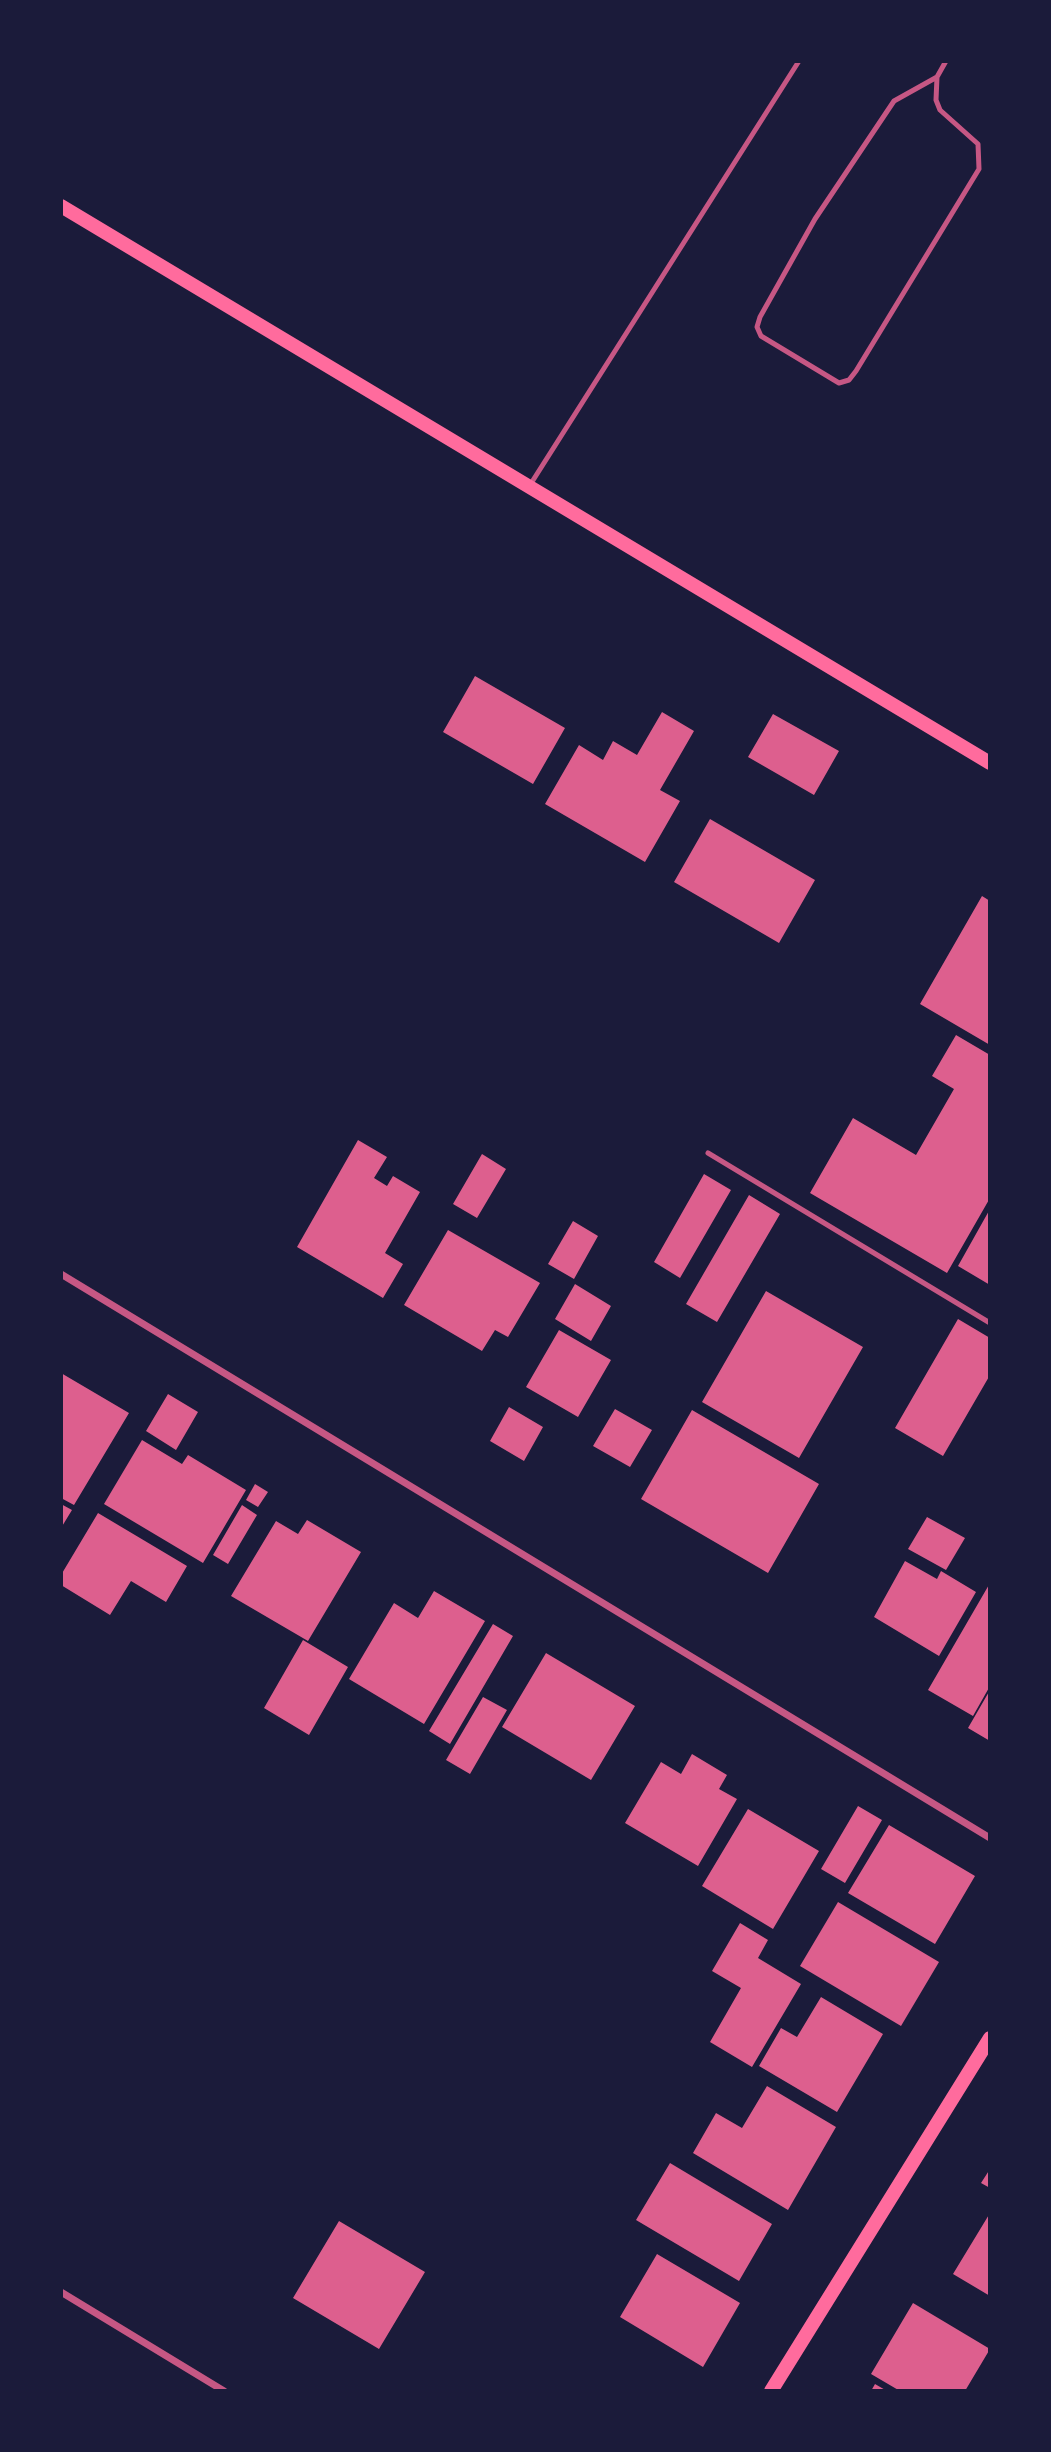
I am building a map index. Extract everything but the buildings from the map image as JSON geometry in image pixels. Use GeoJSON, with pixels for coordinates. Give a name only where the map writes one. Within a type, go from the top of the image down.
{"type":"FeatureCollection","features":[{"type":"Feature","properties":{"kind":"main road"},"geometry":{"type":"LineString","coordinates":[[61,206],[987,765]]}},
{"type":"Feature","properties":{"kind":"main road"},"geometry":{"type":"LineString","coordinates":[[771,2391],[990,2038]]}},
{"type":"Feature","properties":{"kind":"street"},"geometry":{"type":"LineString","coordinates":[[61,1273],[990,1838]]}},
{"type":"Feature","properties":{"kind":"street"},"geometry":{"type":"LineString","coordinates":[[61,2292],[224,2391]]}},
{"type":"Feature","properties":{"kind":"lane"},"geometry":{"type":"LineString","coordinates":[[529,488],[799,61]]}},
{"type":"Feature","properties":{"kind":"lane"},"geometry":{"type":"LineString","coordinates":[[937,77],[894,101],[815,219],[760,317],[758,327],[761,336],[839,383],[849,380],[856,371],[979,169],[978,144],[940,110],[936,100],[937,77],[946,61]]}},
{"type":"Feature","properties":{"kind":"lane"},"geometry":{"type":"LineString","coordinates":[[708,1153],[990,1323]]}}]}
